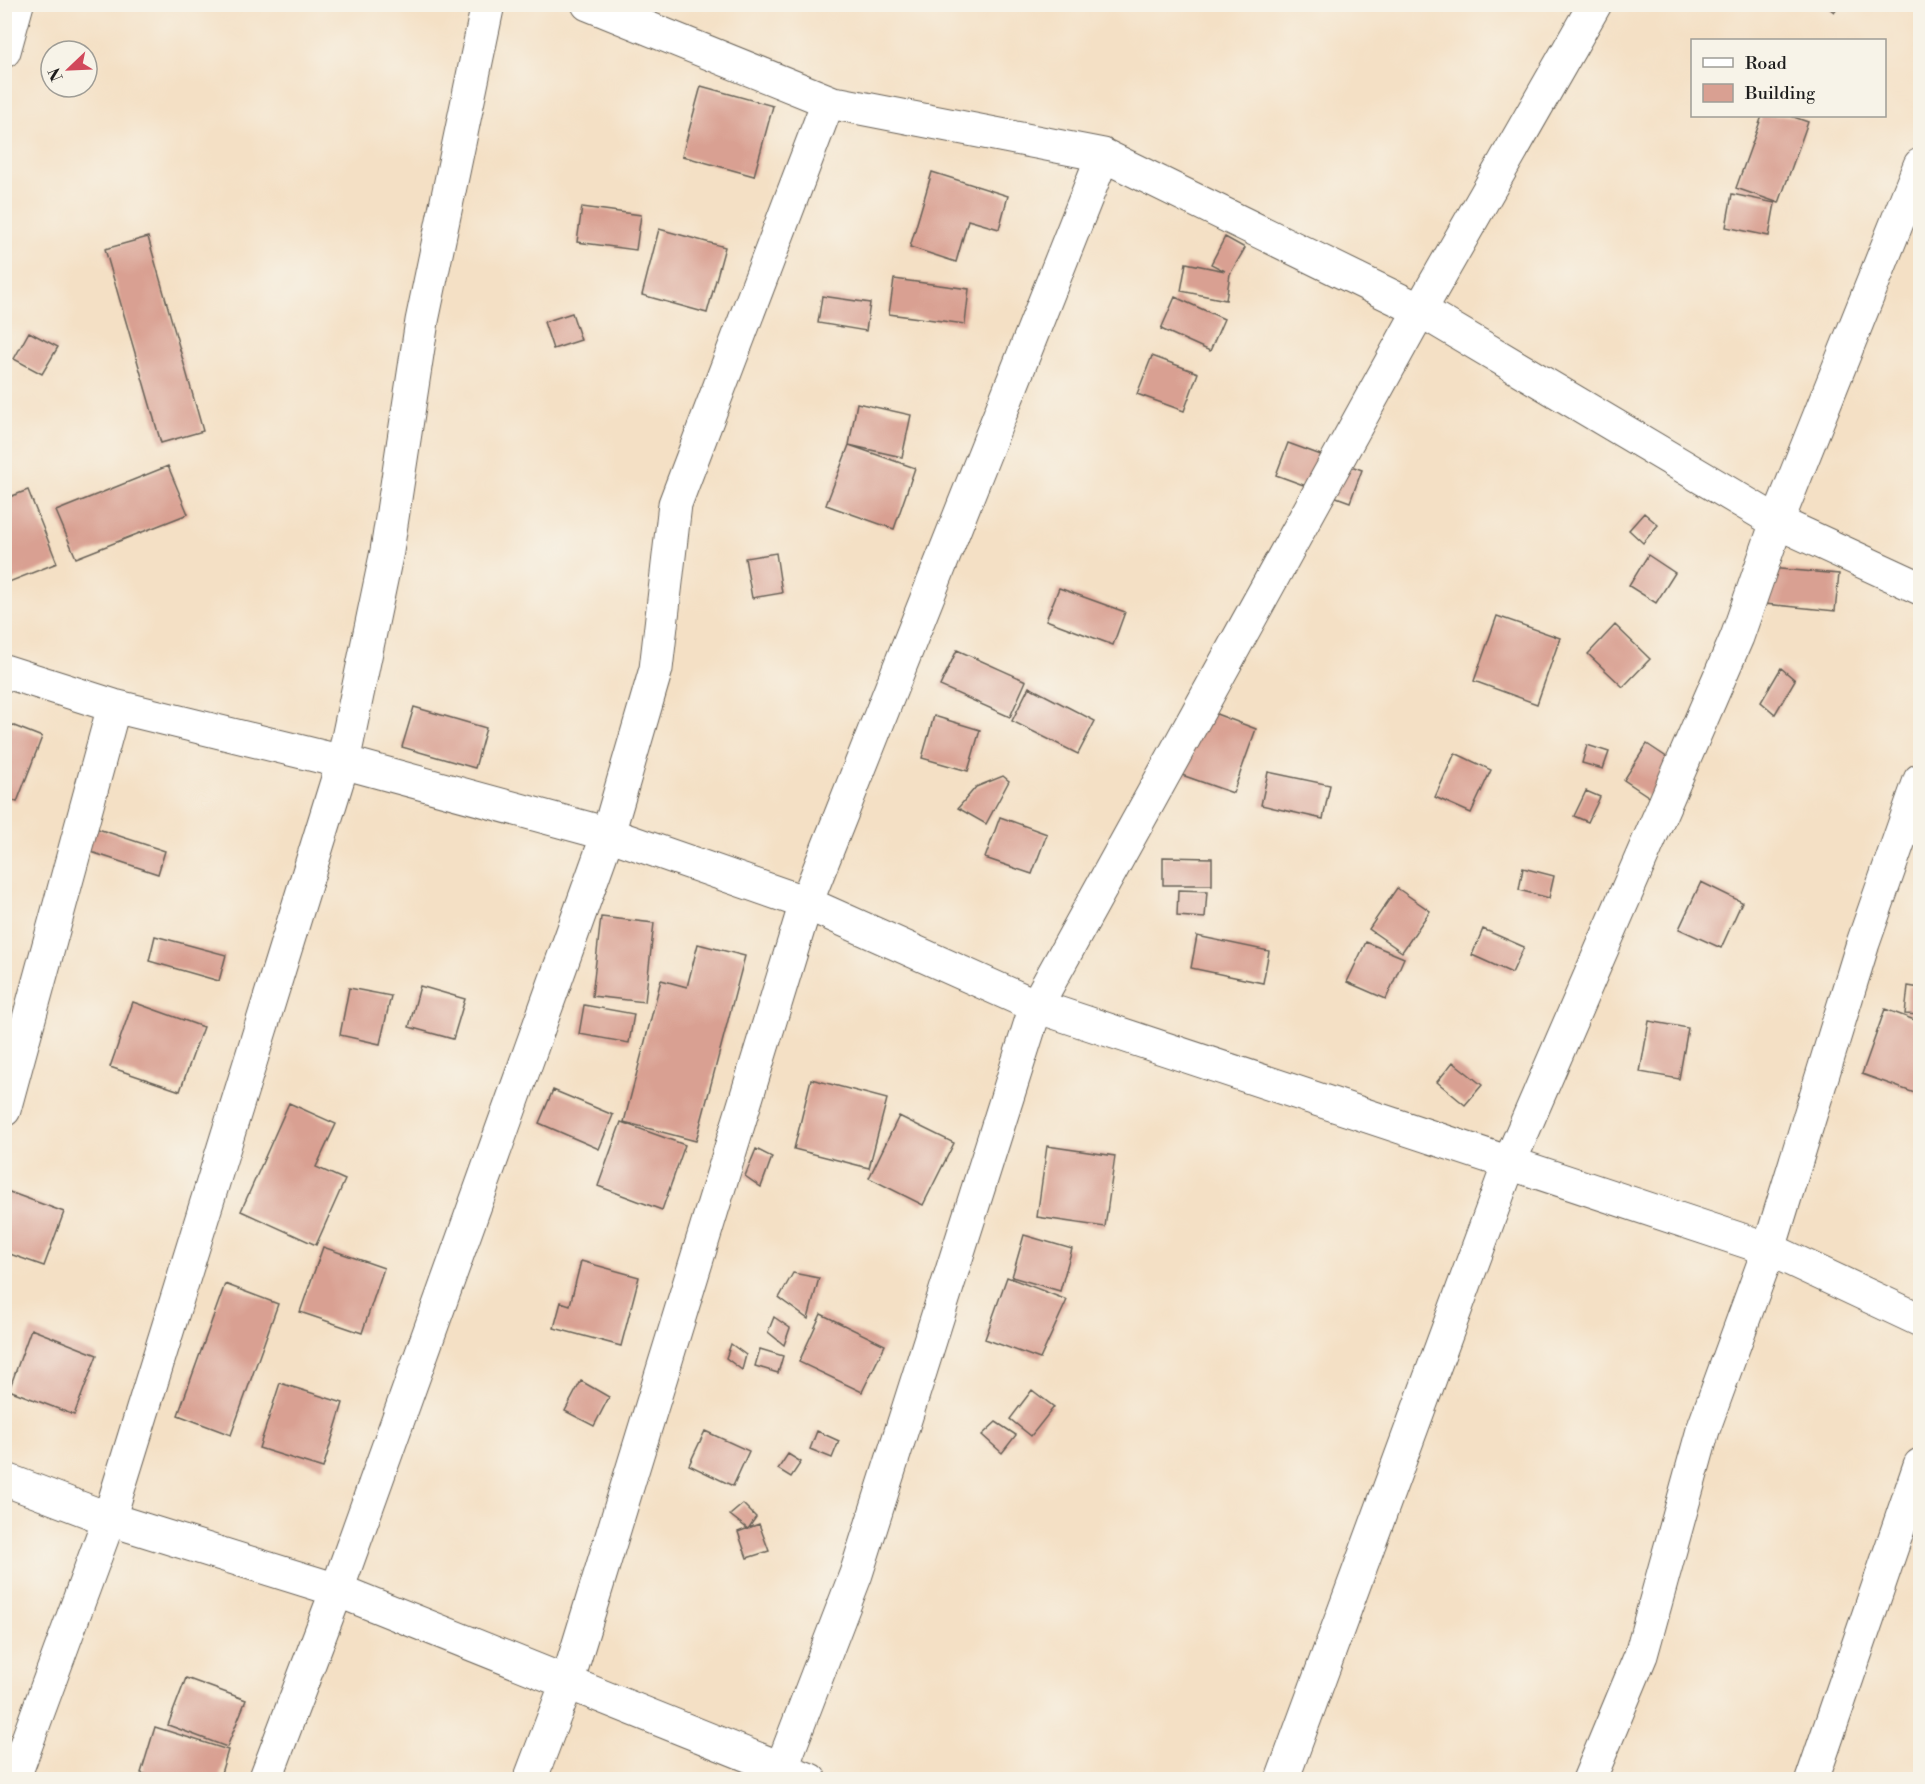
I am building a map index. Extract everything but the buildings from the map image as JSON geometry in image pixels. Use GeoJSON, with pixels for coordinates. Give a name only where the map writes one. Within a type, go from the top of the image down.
{"type":"FeatureCollection","features":[{"type":"Feature","properties":{"kind":"street"},"geometry":{"type":"LineString","coordinates":[[4,51],[17,4]]}},
{"type":"Feature","properties":{"kind":"street"},"geometry":{"type":"LineString","coordinates":[[13,1779],[109,1518],[343,762],[387,551],[422,321],[488,4]]}},
{"type":"Feature","properties":{"kind":"street"},"geometry":{"type":"LineString","coordinates":[[588,4],[833,103],[1102,155],[1420,310],[1777,522],[1920,588]]}},
{"type":"Feature","properties":{"kind":"street"},"geometry":{"type":"LineString","coordinates":[[4,1479],[109,1518],[337,1590],[789,1776],[856,1574],[1036,1006],[1420,310],[1595,4]]}},
{"type":"Feature","properties":{"kind":"street"},"geometry":{"type":"LineString","coordinates":[[265,1779],[337,1590],[608,834],[656,669],[675,504],[826,107],[833,103]]}},
{"type":"Feature","properties":{"kind":"street"},"geometry":{"type":"LineString","coordinates":[[530,1779],[567,1683],[806,903],[1102,155]]}},
{"type":"Feature","properties":{"kind":"street"},"geometry":{"type":"LineString","coordinates":[[1282,1779],[1510,1161],[1737,637],[1777,522],[1920,165]]}},
{"type":"Feature","properties":{"kind":"street"},"geometry":{"type":"LineString","coordinates":[[4,671],[114,706],[343,762],[608,834],[806,903],[1036,1006],[1510,1161],[1769,1249],[1920,1320]]}},
{"type":"Feature","properties":{"kind":"street"},"geometry":{"type":"LineString","coordinates":[[4,1110],[114,706]]}},
{"type":"Feature","properties":{"kind":"street"},"geometry":{"type":"LineString","coordinates":[[1589,1779],[1641,1655],[1703,1430],[1769,1249],[1863,943],[1920,780]]}},
{"type":"Feature","properties":{"kind":"street"},"geometry":{"type":"LineString","coordinates":[[1812,1779],[1920,1465]]}}]}
